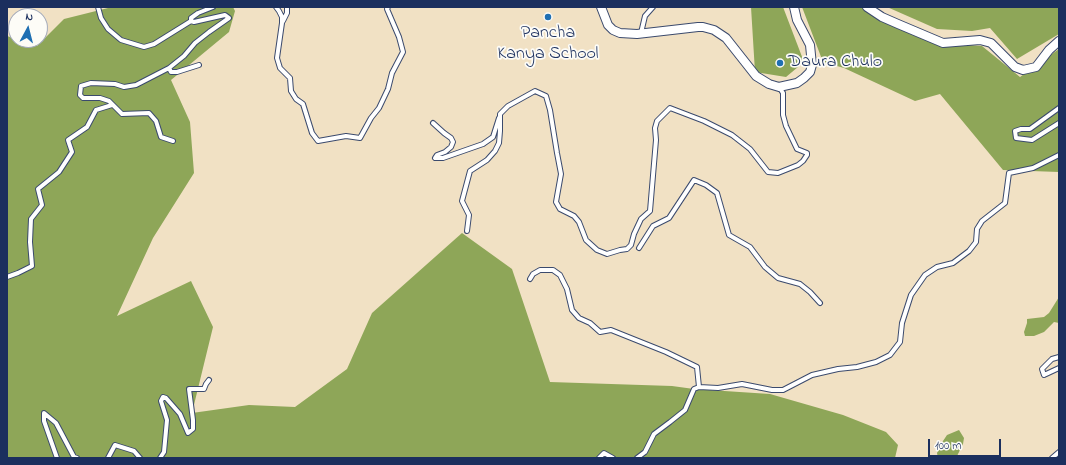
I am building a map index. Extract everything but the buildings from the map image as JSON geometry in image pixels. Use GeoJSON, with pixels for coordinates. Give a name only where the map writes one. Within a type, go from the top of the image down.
{"type":"FeatureCollection","features":[{"type":"Feature","properties":{"kind":"highway"},"geometry":{"type":"LineString","coordinates":[[601,7],[606,20],[613,30],[626,34],[698,27],[714,30],[726,38],[756,76],[769,84],[779,87],[801,81],[810,72],[812,64],[810,45],[797,20],[794,7]]}},
{"type":"Feature","properties":{"kind":"highway"},"geometry":{"type":"LineString","coordinates":[[867,7],[892,22],[943,43],[980,40],[991,43],[1015,67],[1023,70],[1036,67],[1049,50],[1059,41]]}},
{"type":"Feature","properties":{"kind":"street"},"geometry":{"type":"LineString","coordinates":[[98,7],[108,29],[121,40],[144,47],[154,44],[191,21],[191,18],[198,13],[213,7]]}},
{"type":"Feature","properties":{"kind":"street"},"geometry":{"type":"LineString","coordinates":[[276,7],[282,17],[276,58],[280,68],[290,78],[291,91],[296,99],[303,104],[312,133],[318,141],[346,136],[360,138],[388,89],[392,73],[403,52],[399,37],[387,9],[388,7]]}},
{"type":"Feature","properties":{"kind":"street"},"geometry":{"type":"LineString","coordinates":[[282,23],[287,13],[287,7]]}},
{"type":"Feature","properties":{"kind":"street"},"geometry":{"type":"LineString","coordinates":[[641,33],[645,16],[653,7]]}},
{"type":"Feature","properties":{"kind":"street"},"geometry":{"type":"LineString","coordinates":[[173,141],[161,137],[156,121],[149,113],[122,114],[109,101],[100,98],[83,98],[80,95],[82,86],[91,83],[115,84],[124,87],[136,85],[169,68],[184,56],[195,43],[230,18],[225,15],[194,22],[191,21]]}},
{"type":"Feature","properties":{"kind":"street"},"geometry":{"type":"LineString","coordinates":[[169,68],[171,72],[176,72],[199,65]]}},
{"type":"Feature","properties":{"kind":"street"},"geometry":{"type":"LineString","coordinates":[[433,123],[451,138],[453,142],[451,147],[445,152],[437,155],[435,158],[443,158],[483,144],[493,137],[500,114],[508,106],[535,91],[546,96],[550,110],[561,174],[556,202],[560,209],[574,216],[579,222],[586,240],[597,250],[607,254],[627,249],[631,245],[641,219],[650,211],[656,140],[655,128],[657,121],[670,108],[704,121],[732,135],[750,149],[768,172],[778,173],[798,165],[803,161],[807,153],[797,149],[786,126],[783,115],[783,93],[779,87]]}},
{"type":"Feature","properties":{"kind":"street"},"geometry":{"type":"LineString","coordinates":[[7,277],[32,266],[30,242],[31,220],[42,205],[38,189],[60,172],[72,152],[68,140],[87,126],[96,110],[112,105]]}},
{"type":"Feature","properties":{"kind":"street"},"geometry":{"type":"LineString","coordinates":[[1059,108],[1030,129],[1015,131],[1016,138],[1032,140],[1059,123]]}},
{"type":"Feature","properties":{"kind":"street"},"geometry":{"type":"LineString","coordinates":[[467,231],[468,215],[462,201],[466,184],[470,171],[487,160],[495,151],[500,131],[500,114]]}},
{"type":"Feature","properties":{"kind":"street"},"geometry":{"type":"LineString","coordinates":[[637,458],[645,452],[654,434],[685,410],[694,389],[699,387],[718,388],[742,384],[772,390],[783,390],[812,375],[838,369],[857,367],[876,362],[890,355],[900,342],[902,323],[911,295],[925,275],[937,267],[953,263],[969,251],[976,242],[977,229],[982,221],[1004,203],[1009,173],[1033,168],[1059,155]]}},
{"type":"Feature","properties":{"kind":"street"},"geometry":{"type":"LineString","coordinates":[[639,248],[653,226],[669,218],[694,180],[706,185],[717,193],[729,235],[750,247],[765,267],[778,278],[800,284],[820,303]]}},
{"type":"Feature","properties":{"kind":"street"},"geometry":{"type":"LineString","coordinates":[[530,279],[533,274],[540,270],[553,270],[560,274],[567,289],[572,310],[579,318],[590,323],[600,332],[611,330],[666,352],[697,367],[699,387]]}},
{"type":"Feature","properties":{"kind":"street"},"geometry":{"type":"LineString","coordinates":[[1059,357],[1052,359],[1042,369],[1044,375],[1059,368]]}},
{"type":"Feature","properties":{"kind":"street"},"geometry":{"type":"LineString","coordinates":[[160,458],[164,452],[167,420],[161,401],[163,396],[180,414],[188,433],[192,429],[193,420],[189,390],[204,389],[209,380]]}},
{"type":"Feature","properties":{"kind":"street"},"geometry":{"type":"LineString","coordinates":[[57,458],[44,421],[44,413],[56,423],[74,457],[77,458]]}},
{"type":"Feature","properties":{"kind":"street"},"geometry":{"type":"LineString","coordinates":[[108,458],[115,445],[134,451],[140,458]]}},
{"type":"Feature","properties":{"kind":"street"},"geometry":{"type":"LineString","coordinates":[[1052,458],[1059,452]]}},
{"type":"Feature","properties":{"kind":"street"},"geometry":{"type":"LineString","coordinates":[[599,458],[604,453],[613,458]]}},
{"type":"Feature","properties":{"kind":"green space"},"geometry":{"type":"Polygon","coordinates":[[[112,7],[233,7],[235,11],[229,32],[171,80],[190,122],[194,173],[153,238],[117,316],[191,281],[213,327],[192,413],[249,405],[295,407],[347,369],[372,313],[462,233],[512,269],[550,382],[672,386],[694,389],[770,394],[843,415],[886,432],[898,445],[895,458],[7,458],[7,36],[8,48],[48,48],[48,35],[64,19],[112,7]]]}},
{"type":"Feature","properties":{"kind":"green space"},"geometry":{"type":"Polygon","coordinates":[[[751,7],[783,7],[804,62],[786,77],[755,72],[751,7]]]}},
{"type":"Feature","properties":{"kind":"green space"},"geometry":{"type":"Polygon","coordinates":[[[802,7],[863,7],[937,43],[982,46],[1020,77],[1059,49],[1059,172],[1003,170],[940,94],[915,101],[844,68],[823,62],[802,7]]]}},
{"type":"Feature","properties":{"kind":"green space"},"geometry":{"type":"Polygon","coordinates":[[[887,7],[1059,7],[1059,34],[1017,59],[990,28],[972,31],[937,29],[887,7]]]}},
{"type":"Feature","properties":{"kind":"green space"},"geometry":{"type":"Polygon","coordinates":[[[1059,297],[1059,323],[1054,322],[1044,332],[1034,336],[1025,336],[1024,332],[1027,319],[1044,317],[1049,313],[1059,297]]]}},
{"type":"Feature","properties":{"kind":"green space"},"geometry":{"type":"Polygon","coordinates":[[[959,430],[964,438],[963,444],[956,458],[938,458],[937,453],[947,435],[959,430]]]}},
{"type":"Feature","properties":{"kind":"place","name":"Pancha Kanya School"},"geometry":{"type":"Point","coordinates":[548,17]}},
{"type":"Feature","properties":{"kind":"place","name":"Daura Chulo"},"geometry":{"type":"Point","coordinates":[780,63]}}]}
